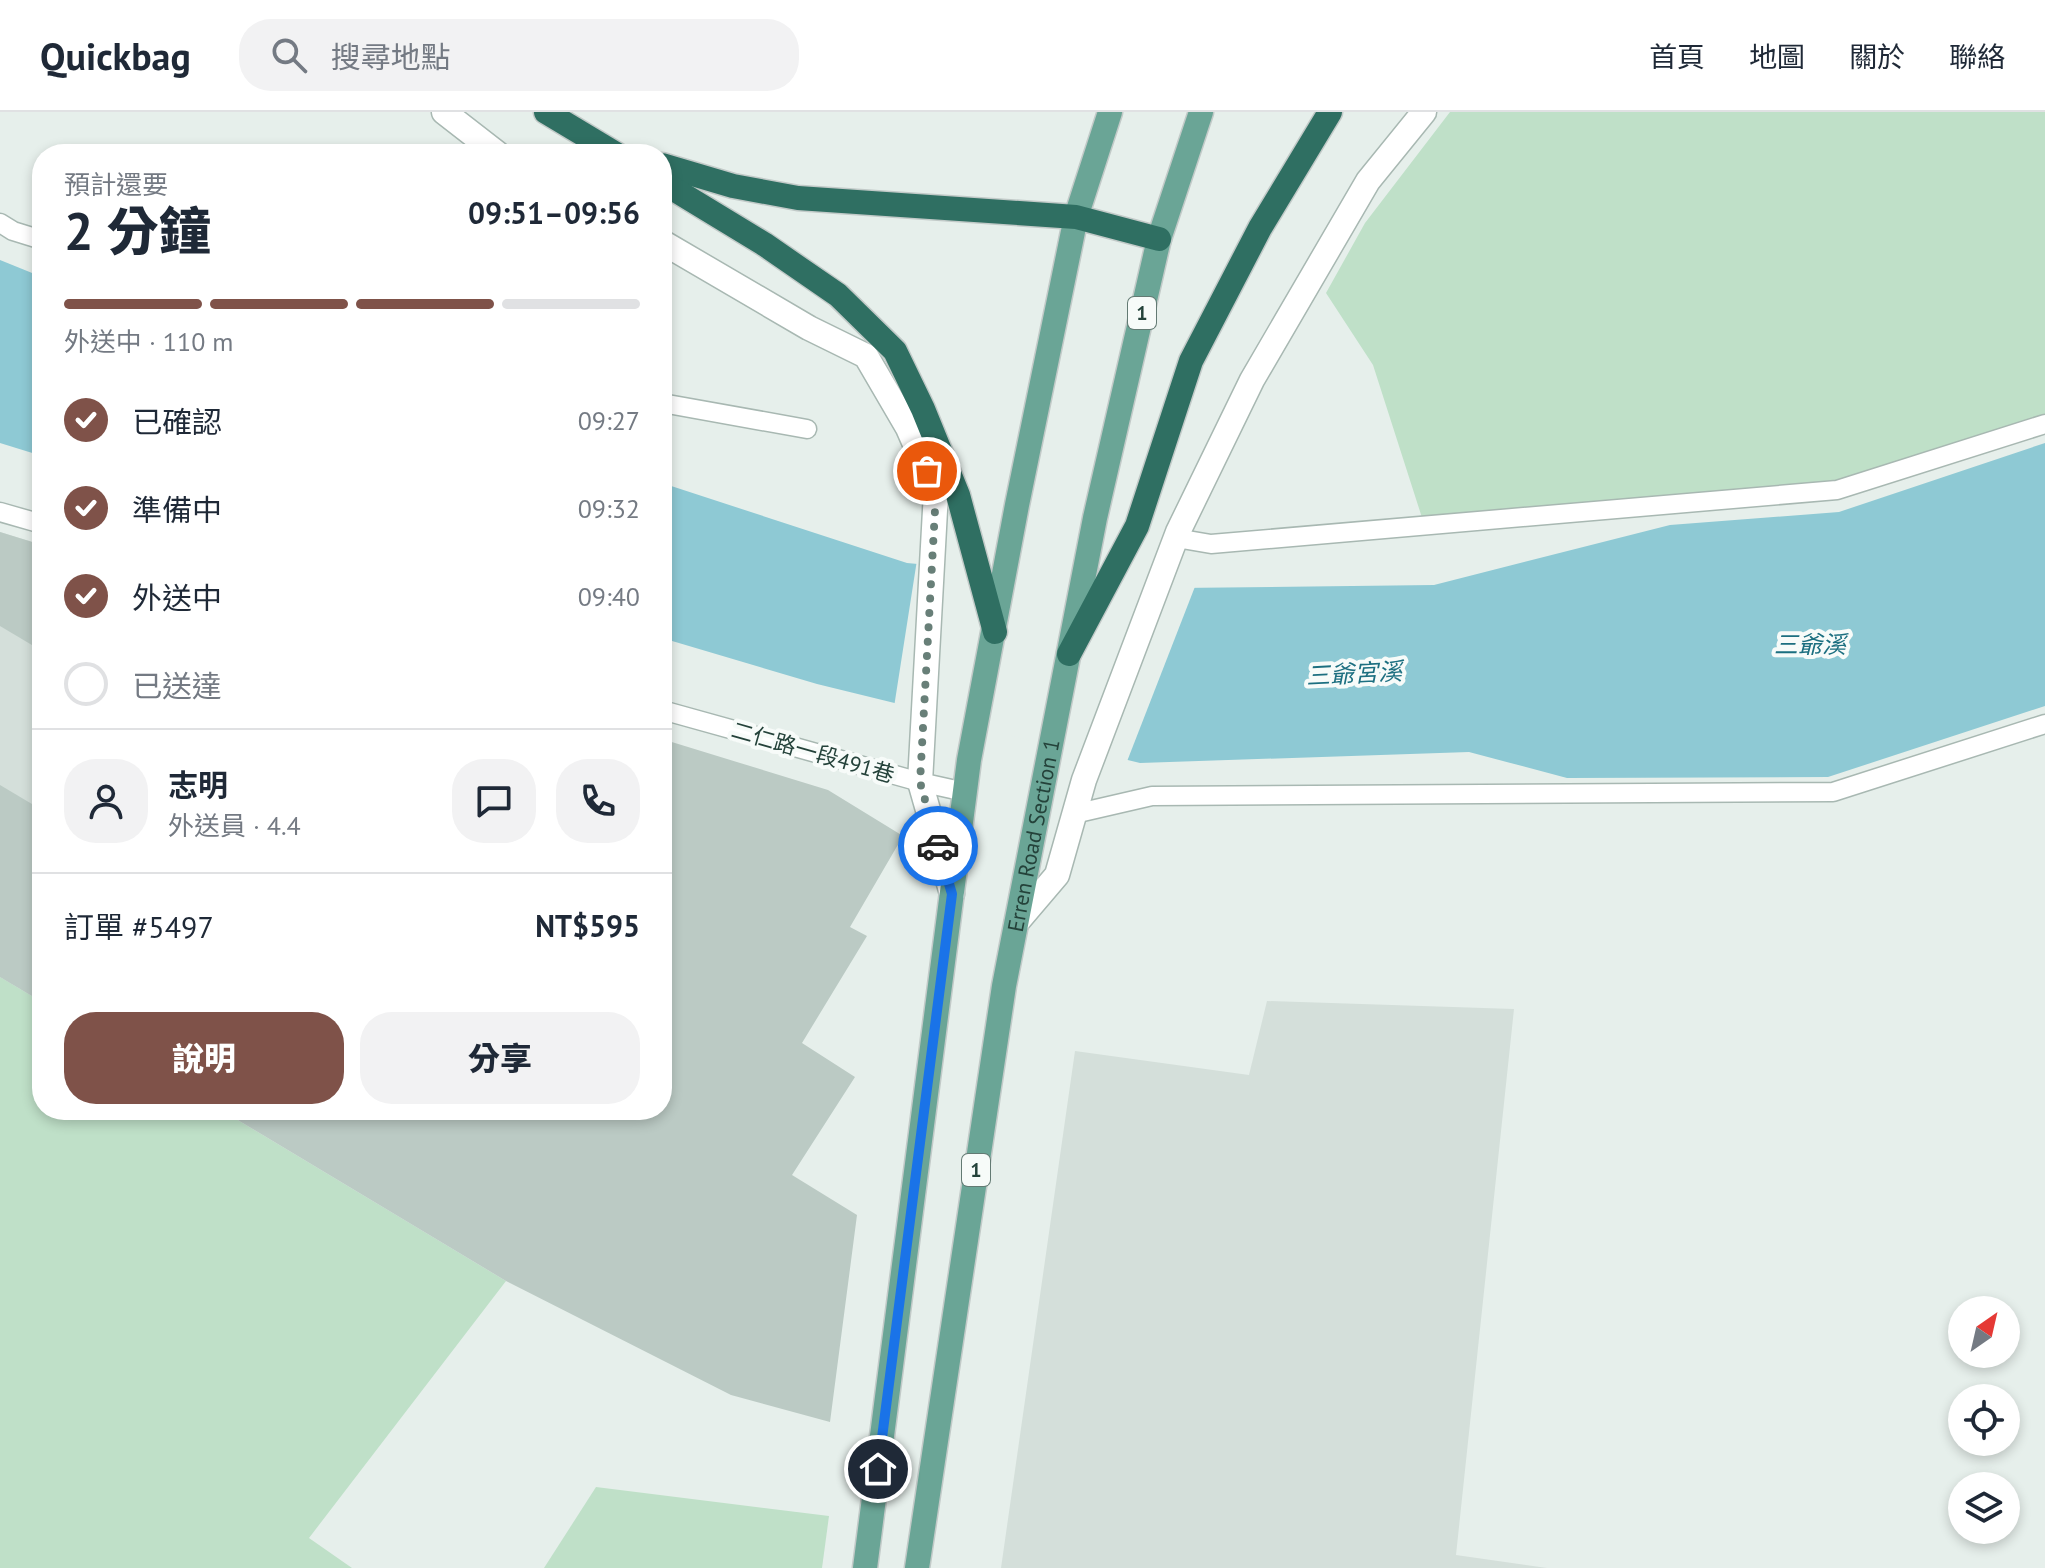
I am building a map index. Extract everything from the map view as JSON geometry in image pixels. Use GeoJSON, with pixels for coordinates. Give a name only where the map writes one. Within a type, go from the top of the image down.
{"type":"FeatureCollection","features":[{"type":"Feature","properties":{"kind":"highway"},"geometry":{"type":"LineString","coordinates":[[546,112],[599,144]]}},
{"type":"Feature","properties":{"kind":"highway"},"geometry":{"type":"LineString","coordinates":[[1069,654],[1137,526],[1191,361],[1260,228],[1330,112]]}},
{"type":"Feature","properties":{"kind":"highway"},"geometry":{"type":"LineString","coordinates":[[672,168],[733,186],[798,198],[1076,217],[1159,239]]}},
{"type":"Feature","properties":{"kind":"highway"},"geometry":{"type":"LineString","coordinates":[[672,188],[764,244],[838,295],[895,351],[923,409],[947,493],[995,632]]}},
{"type":"Feature","properties":{"kind":"main road"},"geometry":{"type":"LineString","coordinates":[[865,1568],[969,760],[1076,217],[1110,112]]}},
{"type":"Feature","properties":{"kind":"main road","name":"Erren Road Section 1"},"geometry":{"type":"LineString","coordinates":[[917,1568],[999,1017],[1045,774],[1095,518],[1159,239],[1201,112]]}},
{"type":"Feature","properties":{"kind":"street"},"geometry":{"type":"LineString","coordinates":[[444,112],[485,144]]}},
{"type":"Feature","properties":{"kind":"street"},"geometry":{"type":"LineString","coordinates":[[1017,922],[1057,875],[1084,780],[1177,535],[1252,380],[1368,181],[1424,112]]}},
{"type":"Feature","properties":{"kind":"street"},"geometry":{"type":"LineString","coordinates":[[672,248],[809,328],[866,356],[947,493],[920,782],[952,894]]}},
{"type":"Feature","properties":{"kind":"lane"},"geometry":{"type":"LineString","coordinates":[[0,223],[32,237]]}},
{"type":"Feature","properties":{"kind":"lane"},"geometry":{"type":"LineString","coordinates":[[672,405],[807,429]]}},
{"type":"Feature","properties":{"kind":"lane"},"geometry":{"type":"LineString","coordinates":[[1177,535],[1211,544],[1837,490],[2045,424]]}},
{"type":"Feature","properties":{"kind":"lane"},"geometry":{"type":"LineString","coordinates":[[0,512],[32,521]]}},
{"type":"Feature","properties":{"kind":"lane","name":"二仁路一段491巷"},"geometry":{"type":"LineString","coordinates":[[672,713],[965,792]]}},
{"type":"Feature","properties":{"kind":"lane"},"geometry":{"type":"LineString","coordinates":[[1074,814],[1152,796],[1833,792],[2045,724]]}},
{"type":"Feature","properties":{"kind":"shaded area"},"geometry":{"type":"Polygon","coordinates":[[[0,532],[32,542],[32,996],[0,977],[0,532]]]}},
{"type":"Feature","properties":{"kind":"shaded area"},"geometry":{"type":"Polygon","coordinates":[[[1267,1001],[1514,1009],[1456,1555],[1547,1568],[1001,1568],[1075,1051],[1249,1075],[1267,1001]]]}},
{"type":"Feature","properties":{"kind":"green space"},"geometry":{"type":"Polygon","coordinates":[[[1450,112],[2045,112],[2045,424],[1837,490],[1425,527],[1373,365],[1326,293],[1365,223],[1450,112]]]}},
{"type":"Feature","properties":{"kind":"green space"},"geometry":{"type":"Polygon","coordinates":[[[0,977],[32,996],[32,1120],[238,1120],[506,1281],[309,1538],[352,1568],[0,1568],[0,977]]]}},
{"type":"Feature","properties":{"kind":"green space"},"geometry":{"type":"Polygon","coordinates":[[[596,1487],[829,1516],[822,1568],[544,1568],[596,1487]]]}},
{"type":"Feature","properties":{"kind":"water"},"geometry":{"type":"Polygon","coordinates":[[[0,260],[32,273],[32,453],[0,443],[0,260]]]}},
{"type":"Feature","properties":{"kind":"water","name":"三爺溪"},"geometry":{"type":"Polygon","coordinates":[[[2045,443],[2045,706],[1828,777],[1567,778],[1469,752],[1140,763],[817,684],[672,641],[672,486],[907,563],[1178,588],[1434,585],[1670,525],[1839,512],[2045,443]]]}},
{"type":"Feature","properties":{"kind":"pier"},"geometry":{"type":"Polygon","coordinates":[[[917,560],[1196,584],[1126,764],[894,707],[917,560]]]}},
{"type":"Feature","properties":{"kind":"building"},"geometry":{"type":"Polygon","coordinates":[[[0,532],[32,542],[32,645],[0,626],[0,532]]]}},
{"type":"Feature","properties":{"kind":"building"},"geometry":{"type":"Polygon","coordinates":[[[672,742],[828,790],[903,836],[850,927],[867,936],[802,1043],[855,1077],[792,1175],[857,1215],[830,1422],[731,1395],[506,1281],[238,1120],[672,1120],[672,742]]]}},
{"type":"Feature","properties":{"kind":"building"},"geometry":{"type":"Polygon","coordinates":[[[0,785],[32,804],[32,996],[0,977],[0,785]]]}},
{"type":"Feature","properties":{"kind":"way so far"},"geometry":{"type":"LineString","coordinates":[[927,471],[936,492],[920,782],[938,846]]}},
{"type":"Feature","properties":{"kind":"route"},"geometry":{"type":"LineString","coordinates":[[878,1469],[952,894],[938,846]]}},
{"type":"Feature","properties":{"kind":"water label","name":"三爺宮溪"},"geometry":{"type":"Point","coordinates":[1354,674]}}]}
